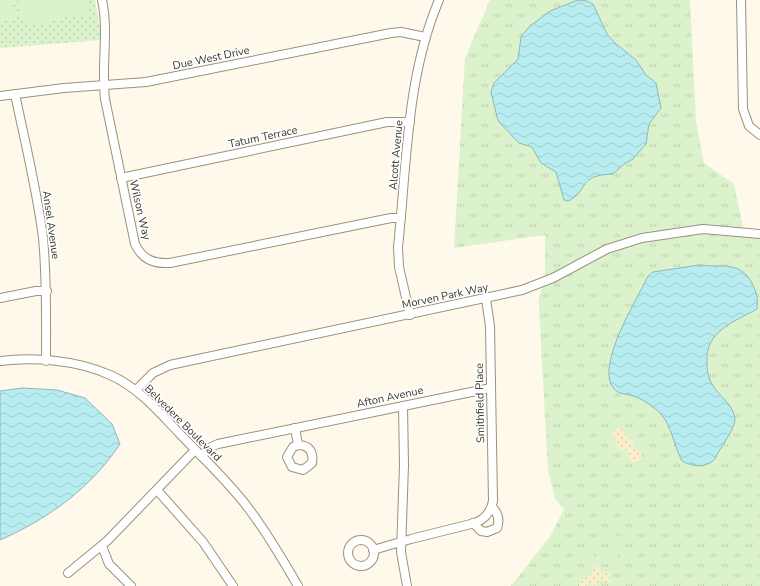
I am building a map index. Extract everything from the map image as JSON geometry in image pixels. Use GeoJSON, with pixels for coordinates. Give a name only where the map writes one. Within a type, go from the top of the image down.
{"type":"FeatureCollection","features":[{"type":"Feature","properties":{"kind":"street","name":"Wilson Way"},"geometry":{"type":"LineString","coordinates":[[102,0],[105,16],[103,85],[135,244],[140,254],[148,260],[158,264],[170,263],[391,218],[401,218]]}},
{"type":"Feature","properties":{"kind":"street","name":"Alcott Avenue"},"geometry":{"type":"LineString","coordinates":[[410,314],[398,258],[401,218],[416,76],[425,37],[439,0]]}},
{"type":"Feature","properties":{"kind":"street"},"geometry":{"type":"LineString","coordinates":[[741,0],[743,109],[749,126],[760,135]]}},
{"type":"Feature","properties":{"kind":"street","name":"Due West Drive"},"geometry":{"type":"LineString","coordinates":[[0,96],[153,81],[391,33],[401,32],[425,37]]}},
{"type":"Feature","properties":{"kind":"street","name":"Ansel Avenue"},"geometry":{"type":"LineString","coordinates":[[15,94],[40,215],[47,291],[46,361]]}},
{"type":"Feature","properties":{"kind":"street","name":"Tatum Terrace"},"geometry":{"type":"LineString","coordinates":[[121,178],[387,122],[410,122]]}},
{"type":"Feature","properties":{"kind":"street","name":"Morven Park Way"},"geometry":{"type":"LineString","coordinates":[[136,390],[153,373],[170,365],[486,299],[539,285],[607,249],[642,238],[703,229],[760,234]]}},
{"type":"Feature","properties":{"kind":"street"},"geometry":{"type":"LineString","coordinates":[[0,298],[36,291],[47,291]]}},
{"type":"Feature","properties":{"kind":"street","name":"Smithfield Place"},"geometry":{"type":"LineString","coordinates":[[473,524],[481,531],[487,532],[497,528],[499,522],[498,516],[492,507],[490,326],[486,299]]}},
{"type":"Feature","properties":{"kind":"street","name":"Belvedere Boulevard"},"geometry":{"type":"LineString","coordinates":[[0,361],[46,361],[87,365],[112,375],[136,390],[202,456],[249,509],[298,586]]}},
{"type":"Feature","properties":{"kind":"street","name":"Afton Avenue"},"geometry":{"type":"LineString","coordinates":[[202,456],[211,447],[218,444],[491,388]]}},
{"type":"Feature","properties":{"kind":"street"},"geometry":{"type":"LineString","coordinates":[[402,406],[404,465],[401,541],[402,562],[407,586]]}},
{"type":"Feature","properties":{"kind":"street"},"geometry":{"type":"LineString","coordinates":[[294,428],[298,445]]}},
{"type":"Feature","properties":{"kind":"street"},"geometry":{"type":"LineString","coordinates":[[68,572],[102,546],[195,450]]}},
{"type":"Feature","properties":{"kind":"street"},"geometry":{"type":"LineString","coordinates":[[157,490],[204,542],[233,586]]}},
{"type":"Feature","properties":{"kind":"street"},"geometry":{"type":"LineString","coordinates":[[374,550],[401,541],[473,524],[482,520],[492,507]]}},
{"type":"Feature","properties":{"kind":"street"},"geometry":{"type":"LineString","coordinates":[[102,546],[110,564],[131,586]]}},
{"type":"Feature","properties":{"kind":"green space"},"geometry":{"type":"Polygon","coordinates":[[[0,0],[95,0],[102,40],[0,48],[0,0]]]}},
{"type":"Feature","properties":{"kind":"green space"},"geometry":{"type":"Polygon","coordinates":[[[0,0],[12,0],[16,19],[0,22],[0,0]]]}},
{"type":"Feature","properties":{"kind":"green space"},"geometry":{"type":"Polygon","coordinates":[[[18,0],[87,0],[89,11],[87,14],[67,18],[64,16],[62,19],[29,26],[22,21],[18,0]]]}},
{"type":"Feature","properties":{"kind":"green space"},"geometry":{"type":"Polygon","coordinates":[[[490,0],[690,0],[696,121],[704,163],[734,184],[745,236],[760,236],[760,586],[511,586],[551,535],[564,509],[555,499],[548,470],[539,309],[539,296],[545,281],[545,235],[454,248],[465,58],[490,0]]]}},
{"type":"Feature","properties":{"kind":"green space"},"geometry":{"type":"Polygon","coordinates":[[[608,533],[614,533],[620,538],[619,553],[612,561],[603,564],[594,563],[587,558],[585,551],[591,542],[608,533]],[[615,537],[600,540],[591,548],[595,559],[606,561],[612,559],[617,547],[615,537]]]}},
{"type":"Feature","properties":{"kind":"sand"},"geometry":{"type":"Polygon","coordinates":[[[620,428],[624,430],[624,436],[632,438],[633,447],[641,451],[641,459],[634,463],[630,460],[627,448],[622,451],[618,449],[612,433],[613,430],[620,428]]]}},
{"type":"Feature","properties":{"kind":"sand"},"geometry":{"type":"Polygon","coordinates":[[[594,567],[599,567],[602,574],[608,571],[610,572],[610,582],[607,584],[600,580],[595,586],[589,583],[586,586],[579,586],[580,580],[589,577],[594,567]]]}},
{"type":"Feature","properties":{"kind":"water"},"geometry":{"type":"Polygon","coordinates":[[[578,0],[587,1],[593,4],[607,34],[615,43],[636,60],[646,75],[656,83],[661,108],[649,124],[646,144],[633,159],[624,164],[613,174],[601,175],[588,180],[579,193],[568,201],[564,200],[556,172],[541,163],[532,147],[519,143],[498,121],[491,92],[494,83],[518,59],[521,37],[529,27],[550,11],[578,0]]]}},
{"type":"Feature","properties":{"kind":"water"},"geometry":{"type":"Polygon","coordinates":[[[699,265],[737,268],[743,272],[753,285],[756,294],[757,309],[731,323],[716,335],[711,342],[707,362],[709,377],[714,387],[732,410],[735,422],[715,459],[708,464],[699,466],[682,461],[668,424],[656,409],[639,398],[621,393],[614,389],[609,379],[609,365],[613,349],[620,332],[648,276],[653,272],[699,265]]]}},
{"type":"Feature","properties":{"kind":"water"},"geometry":{"type":"Polygon","coordinates":[[[22,388],[57,390],[85,398],[112,424],[120,444],[96,475],[67,501],[18,532],[0,540],[0,391],[22,388]]]}}]}
